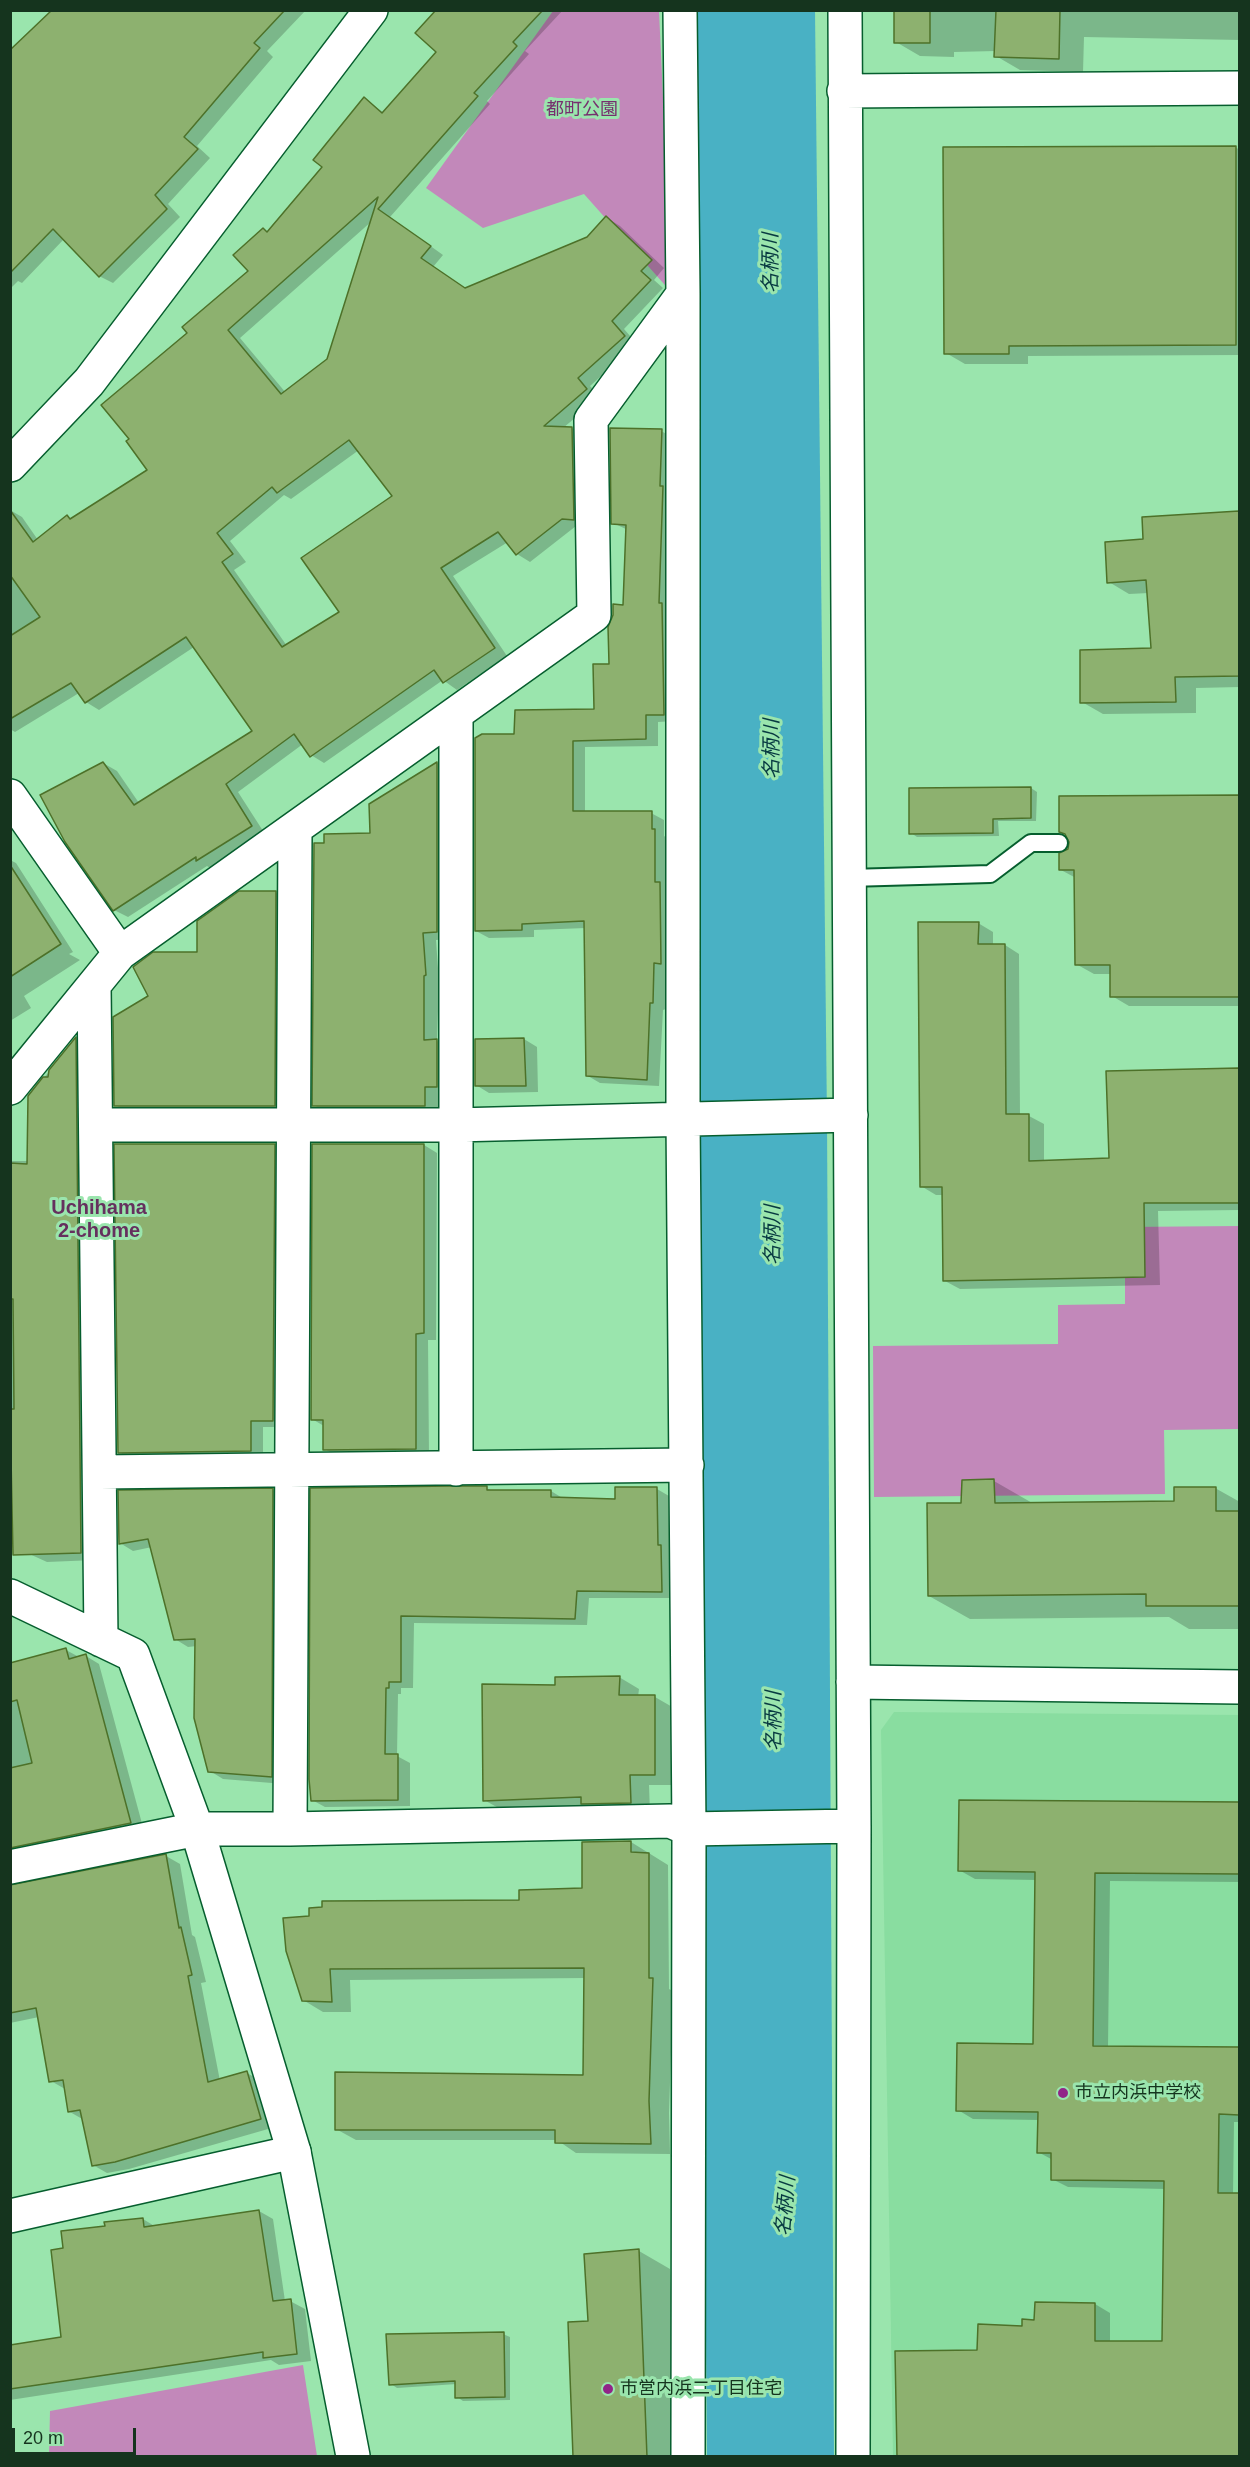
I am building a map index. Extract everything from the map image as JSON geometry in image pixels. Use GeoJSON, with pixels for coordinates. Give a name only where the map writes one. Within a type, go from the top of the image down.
{"type":"FeatureCollection","features":[{"type":"Feature","properties":{"kind":"street"},"geometry":{"type":"LineString","coordinates":[[10,465],[89,382],[371,10]]}},
{"type":"Feature","properties":{"kind":"street"},"geometry":{"type":"LineString","coordinates":[[680,10],[683,294],[683,1118],[689,1829],[688,2457]]}},
{"type":"Feature","properties":{"kind":"street"},"geometry":{"type":"LineString","coordinates":[[845,10],[854,1826],[854,2457]]}},
{"type":"Feature","properties":{"kind":"street"},"geometry":{"type":"LineString","coordinates":[[844,91],[1239,88]]}},
{"type":"Feature","properties":{"kind":"street"},"geometry":{"type":"LineString","coordinates":[[10,1088],[120,953],[594,615],[591,420],[683,294]]}},
{"type":"Feature","properties":{"kind":"street"},"geometry":{"type":"LineString","coordinates":[[456,715],[456,1469]]}},
{"type":"Feature","properties":{"kind":"street"},"geometry":{"type":"LineString","coordinates":[[10,796],[120,953]]}},
{"type":"Feature","properties":{"kind":"street"},"geometry":{"type":"LineString","coordinates":[[290,1829],[295,829]]}},
{"type":"Feature","properties":{"kind":"street"},"geometry":{"type":"LineString","coordinates":[[94,985],[102,1640]]}},
{"type":"Feature","properties":{"kind":"street"},"geometry":{"type":"LineString","coordinates":[[96,1125],[455,1125],[851,1115]]}},
{"type":"Feature","properties":{"kind":"street"},"geometry":{"type":"LineString","coordinates":[[100,1472],[687,1465]]}},
{"type":"Feature","properties":{"kind":"street"},"geometry":{"type":"LineString","coordinates":[[10,1596],[133,1655],[197,1829],[294,2152],[353,2457]]}},
{"type":"Feature","properties":{"kind":"street"},"geometry":{"type":"LineString","coordinates":[[853,1682],[1239,1687]]}},
{"type":"Feature","properties":{"kind":"street"},"geometry":{"type":"LineString","coordinates":[[10,1867],[197,1829],[670,1821],[689,1829],[854,1826]]}},
{"type":"Feature","properties":{"kind":"street"},"geometry":{"type":"LineString","coordinates":[[10,2216],[294,2152]]}},
{"type":"Feature","properties":{"kind":"lane"},"geometry":{"type":"LineString","coordinates":[[849,878],[990,874],[1031,843],[1059,843]]}},
{"type":"Feature","properties":{"kind":"shaded area","name":"市立内浜中学校"},"geometry":{"type":"Polygon","coordinates":[[[894,1712],[1239,1715],[1239,2456],[893,2456],[881,1730],[894,1712]]]}},
{"type":"Feature","properties":{"kind":"green space","name":"都町公園"},"geometry":{"type":"Polygon","coordinates":[[[553,11],[659,11],[672,293],[584,194],[483,228],[426,188],[553,11]]]}},
{"type":"Feature","properties":{"kind":"green space"},"geometry":{"type":"Polygon","coordinates":[[[1239,1226],[1239,1503],[1238,1429],[1164,1430],[1165,1494],[874,1497],[873,1346],[1058,1344],[1058,1305],[1125,1304],[1125,1227],[1239,1226]]]}},
{"type":"Feature","properties":{"kind":"green space"},"geometry":{"type":"Polygon","coordinates":[[[303,2365],[317,2456],[49,2456],[50,2411],[303,2365]]]}},
{"type":"Feature","properties":{"kind":"water","name":"名柄川"},"geometry":{"type":"Polygon","coordinates":[[[691,11],[815,11],[827,1121],[834,2456],[707,2456],[696,1145],[691,11]]]}},
{"type":"Feature","properties":{"kind":"building"},"geometry":{"type":"Polygon","coordinates":[[[52,10],[285,10],[254,43],[260,48],[184,137],[198,149],[155,195],[167,209],[99,277],[53,229],[10,273],[10,50],[52,10]]]}},
{"type":"Feature","properties":{"kind":"building"},"geometry":{"type":"Polygon","coordinates":[[[436,10],[543,10],[513,42],[517,46],[474,93],[478,96],[378,209],[431,246],[421,258],[465,288],[587,237],[606,216],[652,260],[641,271],[651,280],[612,321],[625,336],[578,378],[587,389],[544,426],[572,427],[574,520],[562,519],[516,555],[498,532],[441,568],[495,648],[443,683],[434,670],[310,757],[294,734],[226,784],[252,826],[196,861],[196,857],[113,911],[65,842],[40,795],[103,762],[134,805],[252,731],[186,637],[85,703],[71,683],[10,719],[10,636],[40,617],[10,575],[10,510],[33,542],[67,515],[70,519],[147,470],[126,441],[129,439],[101,405],[187,333],[182,327],[248,271],[233,255],[263,228],[267,232],[322,167],[313,160],[364,97],[382,113],[436,52],[415,33],[436,10]],[[378,197],[228,330],[281,394],[327,359],[378,197]],[[349,440],[277,493],[272,487],[217,533],[233,554],[222,562],[282,647],[339,612],[301,558],[392,496],[349,440]]]}},
{"type":"Feature","properties":{"kind":"building"},"geometry":{"type":"Polygon","coordinates":[[[894,10],[930,10],[930,43],[894,43],[894,10]]]}},
{"type":"Feature","properties":{"kind":"building"},"geometry":{"type":"Polygon","coordinates":[[[996,10],[1060,10],[1059,59],[994,57],[996,10]]]}},
{"type":"Feature","properties":{"kind":"building"},"geometry":{"type":"Polygon","coordinates":[[[1236,146],[1236,345],[1009,346],[1009,354],[944,354],[943,147],[1236,146]]]}},
{"type":"Feature","properties":{"kind":"building"},"geometry":{"type":"Polygon","coordinates":[[[610,428],[662,429],[660,486],[663,486],[659,603],[662,603],[664,715],[646,715],[646,739],[573,741],[573,811],[652,811],[652,829],[655,829],[655,882],[660,882],[661,964],[654,963],[647,1080],[586,1076],[584,921],[522,924],[522,930],[475,931],[475,738],[482,734],[514,734],[515,710],[594,709],[593,664],[609,664],[608,627],[613,615],[613,604],[623,605],[626,525],[611,524],[610,428]]]}},
{"type":"Feature","properties":{"kind":"building"},"geometry":{"type":"Polygon","coordinates":[[[1239,511],[1239,676],[1175,677],[1176,702],[1080,703],[1080,650],[1151,648],[1146,580],[1107,583],[1105,542],[1143,539],[1142,517],[1239,511]]]}},
{"type":"Feature","properties":{"kind":"building"},"geometry":{"type":"Polygon","coordinates":[[[437,762],[437,932],[423,933],[426,975],[424,976],[424,1040],[437,1039],[437,1087],[425,1087],[425,1106],[312,1106],[314,843],[324,843],[324,834],[370,833],[369,804],[437,762]]]}},
{"type":"Feature","properties":{"kind":"building"},"geometry":{"type":"Polygon","coordinates":[[[1031,787],[1031,818],[993,819],[993,833],[909,834],[909,788],[1031,787]]]}},
{"type":"Feature","properties":{"kind":"building"},"geometry":{"type":"Polygon","coordinates":[[[1239,795],[1239,997],[1110,997],[1110,965],[1075,965],[1074,870],[1059,870],[1059,853],[1068,849],[1069,842],[1065,834],[1059,832],[1059,796],[1239,795]]]}},
{"type":"Feature","properties":{"kind":"building"},"geometry":{"type":"Polygon","coordinates":[[[10,865],[61,944],[10,977],[10,865]]]}},
{"type":"Feature","properties":{"kind":"building"},"geometry":{"type":"Polygon","coordinates":[[[239,891],[276,891],[275,1106],[114,1106],[113,1017],[148,996],[133,967],[153,952],[197,952],[197,921],[239,891]]]}},
{"type":"Feature","properties":{"kind":"building"},"geometry":{"type":"Polygon","coordinates":[[[918,922],[979,922],[978,944],[1005,944],[1006,1114],[1029,1114],[1029,1161],[1109,1158],[1106,1071],[1239,1068],[1239,1203],[1144,1203],[1145,1277],[943,1281],[942,1187],[920,1187],[918,922]]]}},
{"type":"Feature","properties":{"kind":"building"},"geometry":{"type":"Polygon","coordinates":[[[76,1037],[81,1553],[13,1555],[10,1409],[14,1409],[13,1299],[10,1299],[10,1163],[27,1164],[28,1096],[43,1077],[48,1077],[49,1070],[76,1037]]]}},
{"type":"Feature","properties":{"kind":"building"},"geometry":{"type":"Polygon","coordinates":[[[524,1038],[526,1086],[475,1086],[475,1039],[524,1038]]]}},
{"type":"Feature","properties":{"kind":"building"},"geometry":{"type":"Polygon","coordinates":[[[114,1144],[275,1144],[273,1421],[251,1421],[251,1451],[118,1453],[114,1144]]]}},
{"type":"Feature","properties":{"kind":"building"},"geometry":{"type":"Polygon","coordinates":[[[312,1144],[424,1144],[424,1333],[416,1334],[416,1449],[323,1450],[323,1420],[311,1420],[312,1144]]]}},
{"type":"Feature","properties":{"kind":"building"},"geometry":{"type":"Polygon","coordinates":[[[994,1479],[995,1503],[1174,1501],[1174,1487],[1216,1487],[1216,1511],[1239,1511],[1239,1606],[1146,1606],[1146,1594],[928,1596],[927,1503],[961,1503],[962,1480],[994,1479]]]}},
{"type":"Feature","properties":{"kind":"building"},"geometry":{"type":"Polygon","coordinates":[[[487,1486],[487,1490],[551,1490],[551,1497],[615,1499],[615,1487],[657,1487],[662,1592],[577,1591],[575,1619],[401,1616],[401,1682],[389,1682],[389,1688],[386,1688],[385,1754],[398,1754],[398,1800],[311,1801],[309,1779],[310,1488],[487,1486]]]}},
{"type":"Feature","properties":{"kind":"building"},"geometry":{"type":"Polygon","coordinates":[[[273,1488],[272,1777],[208,1772],[194,1718],[195,1639],[174,1640],[148,1539],[119,1544],[118,1490],[273,1488]]]}},
{"type":"Feature","properties":{"kind":"building"},"geometry":{"type":"Polygon","coordinates":[[[66,1648],[69,1659],[86,1654],[131,1823],[10,1848],[10,1768],[32,1763],[17,1700],[10,1702],[10,1663],[66,1648]]]}},
{"type":"Feature","properties":{"kind":"building"},"geometry":{"type":"Polygon","coordinates":[[[620,1676],[619,1695],[655,1695],[655,1775],[630,1775],[631,1803],[581,1804],[581,1797],[483,1801],[482,1684],[555,1685],[555,1677],[620,1676]]]}},
{"type":"Feature","properties":{"kind":"building"},"geometry":{"type":"Polygon","coordinates":[[[959,1800],[1239,1802],[1239,1874],[1095,1873],[1093,2046],[1239,2047],[1239,2115],[1219,2114],[1218,2193],[1239,2193],[1239,2457],[897,2457],[895,2351],[977,2350],[978,2324],[1022,2326],[1022,2319],[1034,2320],[1035,2302],[1095,2303],[1095,2341],[1162,2341],[1164,2181],[1051,2180],[1051,2153],[1037,2153],[1038,2112],[956,2111],[957,2043],[1033,2044],[1035,1872],[958,1871],[959,1800]]]}},
{"type":"Feature","properties":{"kind":"building"},"geometry":{"type":"Polygon","coordinates":[[[631,1841],[631,1852],[649,1853],[649,1978],[653,1978],[649,2101],[651,2144],[555,2143],[555,2130],[335,2130],[335,2072],[583,2075],[584,1968],[330,1969],[332,2002],[302,2001],[286,1951],[283,1918],[309,1916],[309,1908],[322,1907],[322,1901],[519,1900],[519,1890],[582,1888],[582,1842],[631,1841]]]}},
{"type":"Feature","properties":{"kind":"building"},"geometry":{"type":"Polygon","coordinates":[[[166,1854],[179,1928],[181,1927],[192,1975],[188,1976],[208,2082],[247,2071],[261,2119],[115,2162],[92,2166],[80,2110],[68,2112],[63,2080],[49,2082],[36,2008],[10,2013],[10,1885],[166,1854]]]}},
{"type":"Feature","properties":{"kind":"building"},"geometry":{"type":"Polygon","coordinates":[[[259,2210],[273,2301],[291,2299],[297,2354],[263,2358],[263,2352],[10,2389],[10,2345],[61,2337],[51,2250],[63,2248],[61,2231],[105,2226],[104,2222],[143,2218],[144,2227],[259,2210]]]}},
{"type":"Feature","properties":{"kind":"building","name":"市営内浜二丁目住宅"},"geometry":{"type":"Polygon","coordinates":[[[639,2249],[647,2457],[573,2457],[568,2322],[588,2321],[584,2254],[639,2249]]]}},
{"type":"Feature","properties":{"kind":"building"},"geometry":{"type":"Polygon","coordinates":[[[504,2332],[505,2397],[455,2398],[455,2381],[389,2385],[386,2334],[504,2332]]]}},
{"type":"Feature","properties":{"kind":"place","name":"市立内浜中学校"},"geometry":{"type":"Point","coordinates":[1063,2093]}},
{"type":"Feature","properties":{"kind":"place","name":"市営内浜二丁目住宅"},"geometry":{"type":"Point","coordinates":[608,2389]}},
{"type":"Feature","properties":{"kind":"district","name":"Uchihama 2-chome"},"geometry":{"type":"Point","coordinates":[99,1220]}}]}
